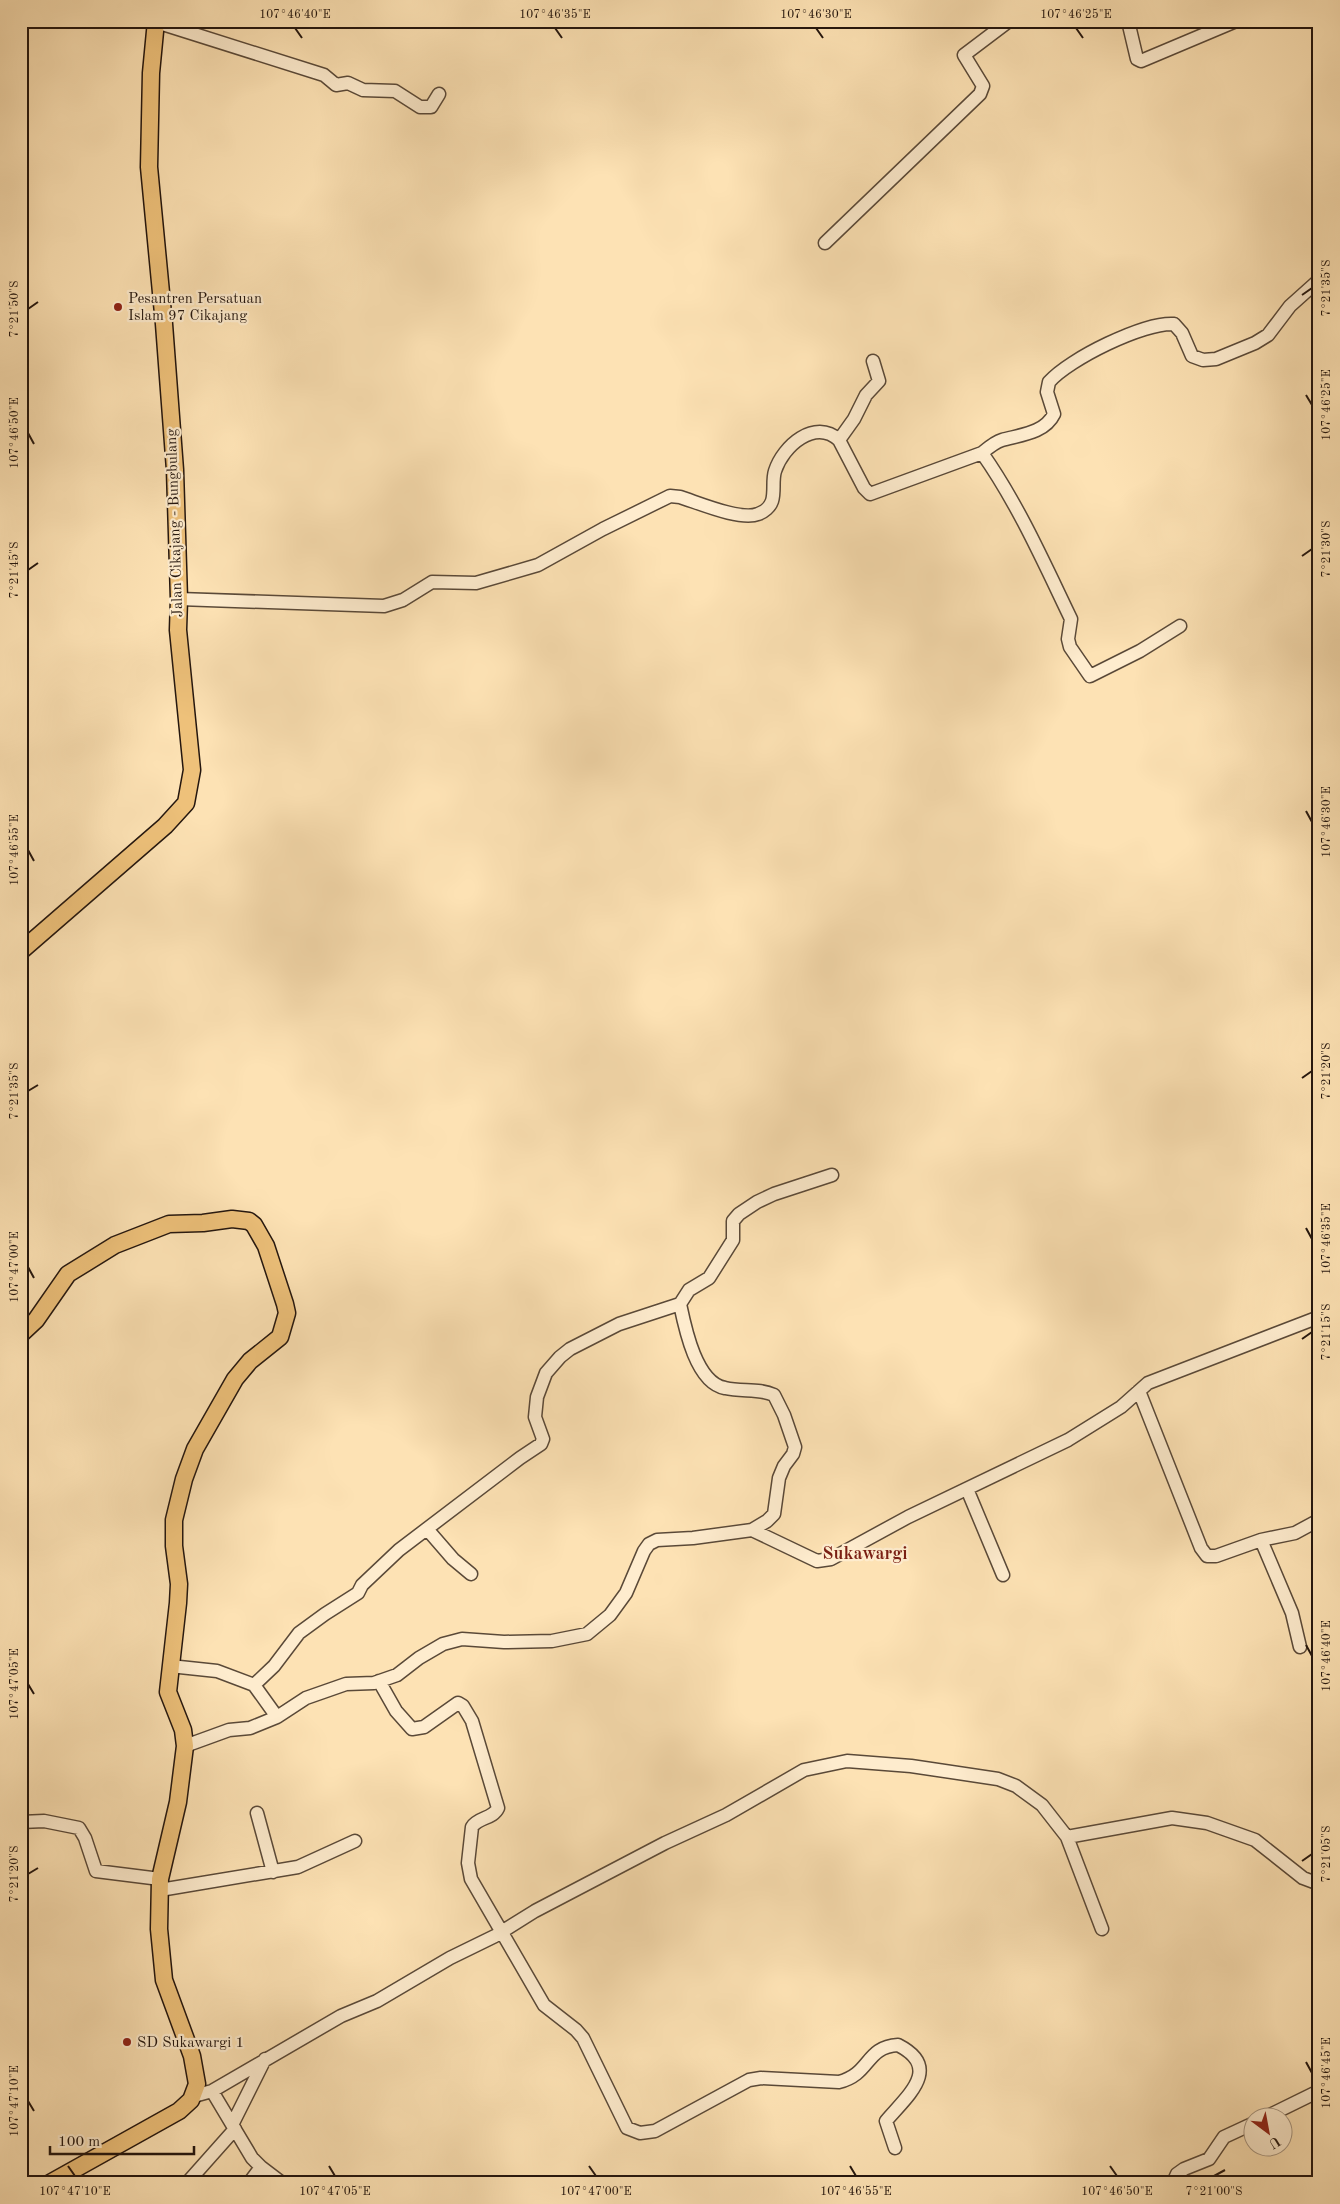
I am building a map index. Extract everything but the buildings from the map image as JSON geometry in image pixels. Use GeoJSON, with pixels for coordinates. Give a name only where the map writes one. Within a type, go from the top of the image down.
{"type":"FeatureCollection","features":[{"type":"Feature","properties":{"kind":"main road","name":"Jalan Cikajang - Bungbulang"},"geometry":{"type":"LineString","coordinates":[[21,950],[125,862],[186,804],[192,770],[178,630],[179,599],[175,470],[164,324],[149,167],[149,118],[155,21]]}},
{"type":"Feature","properties":{"kind":"main road"},"geometry":{"type":"LineString","coordinates":[[21,1334],[36,1320],[68,1274],[115,1245],[169,1224],[194,1224],[241,1219],[249,1221],[259,1229],[275,1271],[287,1313],[280,1336],[243,1368],[195,1449],[184,1479],[174,1520],[174,1546],[179,1584],[168,1692],[183,1730],[185,1746],[178,1802],[160,1884],[160,1956],[164,1980],[195,2069],[197,2084],[194,2096],[178,2112],[50,2183]]}},
{"type":"Feature","properties":{"kind":"street"},"geometry":{"type":"LineString","coordinates":[[155,21],[324,75],[336,85],[348,83],[362,90],[396,91],[420,107],[431,107],[439,94]]}},
{"type":"Feature","properties":{"kind":"street"},"geometry":{"type":"LineString","coordinates":[[825,243],[983,91],[983,86],[964,55],[1008,21]]}},
{"type":"Feature","properties":{"kind":"street"},"geometry":{"type":"LineString","coordinates":[[1128,21],[1137,59],[1140,61],[1236,21]]}},
{"type":"Feature","properties":{"kind":"street"},"geometry":{"type":"LineString","coordinates":[[179,599],[378,606],[392,604],[432,582],[476,583],[538,565],[603,529],[670,496],[743,516],[758,514],[765,511],[772,502],[774,473],[780,458],[788,448],[808,434],[820,432],[833,434],[839,440],[864,488],[870,494],[982,453],[1001,440],[1028,434],[1047,424],[1054,414],[1054,408],[1047,392],[1048,382],[1096,349],[1153,327],[1174,324],[1182,334],[1192,356],[1202,360],[1216,359],[1255,343],[1268,335],[1290,306],[1319,280]]}},
{"type":"Feature","properties":{"kind":"street"},"geometry":{"type":"LineString","coordinates":[[839,440],[854,419],[866,395],[880,381],[873,361]]}},
{"type":"Feature","properties":{"kind":"street"},"geometry":{"type":"LineString","coordinates":[[982,453],[1002,481],[1019,512],[1062,600],[1071,619],[1068,639],[1070,647],[1090,676],[1140,651],[1180,626]]}},
{"type":"Feature","properties":{"kind":"street"},"geometry":{"type":"LineString","coordinates":[[185,1746],[229,1730],[250,1728],[277,1717],[306,1698],[346,1684],[379,1681],[397,1675],[419,1658],[443,1644],[462,1639],[504,1642],[552,1642],[587,1634],[610,1615],[626,1593],[644,1551],[649,1544],[657,1540],[693,1538],[752,1530],[767,1522],[774,1514],[779,1478],[784,1466],[793,1454],[794,1439],[774,1396],[765,1391],[724,1388],[714,1385],[707,1377],[686,1334],[680,1304],[688,1290],[709,1278],[733,1240],[733,1221],[739,1214],[774,1194],[832,1175]]}},
{"type":"Feature","properties":{"kind":"street"},"geometry":{"type":"LineString","coordinates":[[254,1685],[274,1666],[299,1633],[358,1593],[362,1585],[373,1574],[427,1529],[541,1444],[543,1440],[535,1417],[537,1397],[546,1373],[560,1357],[570,1349],[619,1324],[680,1304]]}},
{"type":"Feature","properties":{"kind":"street"},"geometry":{"type":"LineString","coordinates":[[752,1530],[817,1561],[831,1559],[908,1516],[1068,1440],[1121,1407],[1148,1383],[1176,1370],[1319,1317]]}},
{"type":"Feature","properties":{"kind":"street"},"geometry":{"type":"LineString","coordinates":[[1139,1391],[1203,1553],[1216,1556],[1261,1540],[1295,1533],[1319,1520]]}},
{"type":"Feature","properties":{"kind":"street"},"geometry":{"type":"LineString","coordinates":[[967,1489],[1003,1575]]}},
{"type":"Feature","properties":{"kind":"street"},"geometry":{"type":"LineString","coordinates":[[427,1529],[452,1560],[471,1574]]}},
{"type":"Feature","properties":{"kind":"street"},"geometry":{"type":"LineString","coordinates":[[1261,1540],[1292,1613],[1300,1647]]}},
{"type":"Feature","properties":{"kind":"street"},"geometry":{"type":"LineString","coordinates":[[170,1666],[217,1671],[254,1685],[277,1717]]}},
{"type":"Feature","properties":{"kind":"street"},"geometry":{"type":"LineString","coordinates":[[379,1681],[396,1711],[412,1729],[424,1727],[460,1703],[472,1721],[498,1808],[495,1813],[473,1824],[468,1871],[544,2005],[583,2038],[623,2123],[632,2132],[655,2131],[750,2080],[761,2078],[839,2082],[850,2079],[860,2074],[873,2054],[881,2048],[898,2045],[914,2056],[921,2069],[916,2085],[886,2121],[895,2148]]}},
{"type":"Feature","properties":{"kind":"street"},"geometry":{"type":"LineString","coordinates":[[194,2096],[212,2091],[341,2016],[377,2001],[450,1958],[502,1932],[535,1911],[665,1843],[726,1815],[804,1770],[848,1761],[911,1766],[998,1779],[1016,1786],[1042,1805],[1067,1838],[1102,1929]]}},
{"type":"Feature","properties":{"kind":"street"},"geometry":{"type":"LineString","coordinates":[[257,1813],[273,1872]]}},
{"type":"Feature","properties":{"kind":"street"},"geometry":{"type":"LineString","coordinates":[[1067,1838],[1172,1818],[1207,1823],[1255,1840],[1303,1878],[1319,1884]]}},
{"type":"Feature","properties":{"kind":"street"},"geometry":{"type":"LineString","coordinates":[[21,1822],[44,1821],[78,1828],[86,1838],[96,1871],[160,1884],[273,1872],[308,1863],[355,1841]]}},
{"type":"Feature","properties":{"kind":"street"},"geometry":{"type":"LineString","coordinates":[[187,2183],[234,2126],[265,2059]]}},
{"type":"Feature","properties":{"kind":"street"},"geometry":{"type":"LineString","coordinates":[[212,2091],[252,2158],[261,2168],[282,2183]]}},
{"type":"Feature","properties":{"kind":"street"},"geometry":{"type":"LineString","coordinates":[[1288,2106],[1319,2091]]}},
{"type":"Feature","properties":{"kind":"street"},"geometry":{"type":"LineString","coordinates":[[1173,2183],[1176,2174],[1209,2159],[1224,2137],[1242,2129]]}},
{"type":"Feature","properties":{"kind":"street"},"geometry":{"type":"LineString","coordinates":[[250,2183],[261,2168]]}},
{"type":"Feature","properties":{"kind":"place","name":"Pesantren Persatuan Islam 97 Cikajang"},"geometry":{"type":"Point","coordinates":[118,307]}},
{"type":"Feature","properties":{"kind":"place","name":"SD Sukawargi 1"},"geometry":{"type":"Point","coordinates":[127,2042]}},
{"type":"Feature","properties":{"kind":"district","name":"Sukawargi"},"geometry":{"type":"Point","coordinates":[865,1553]}}]}
